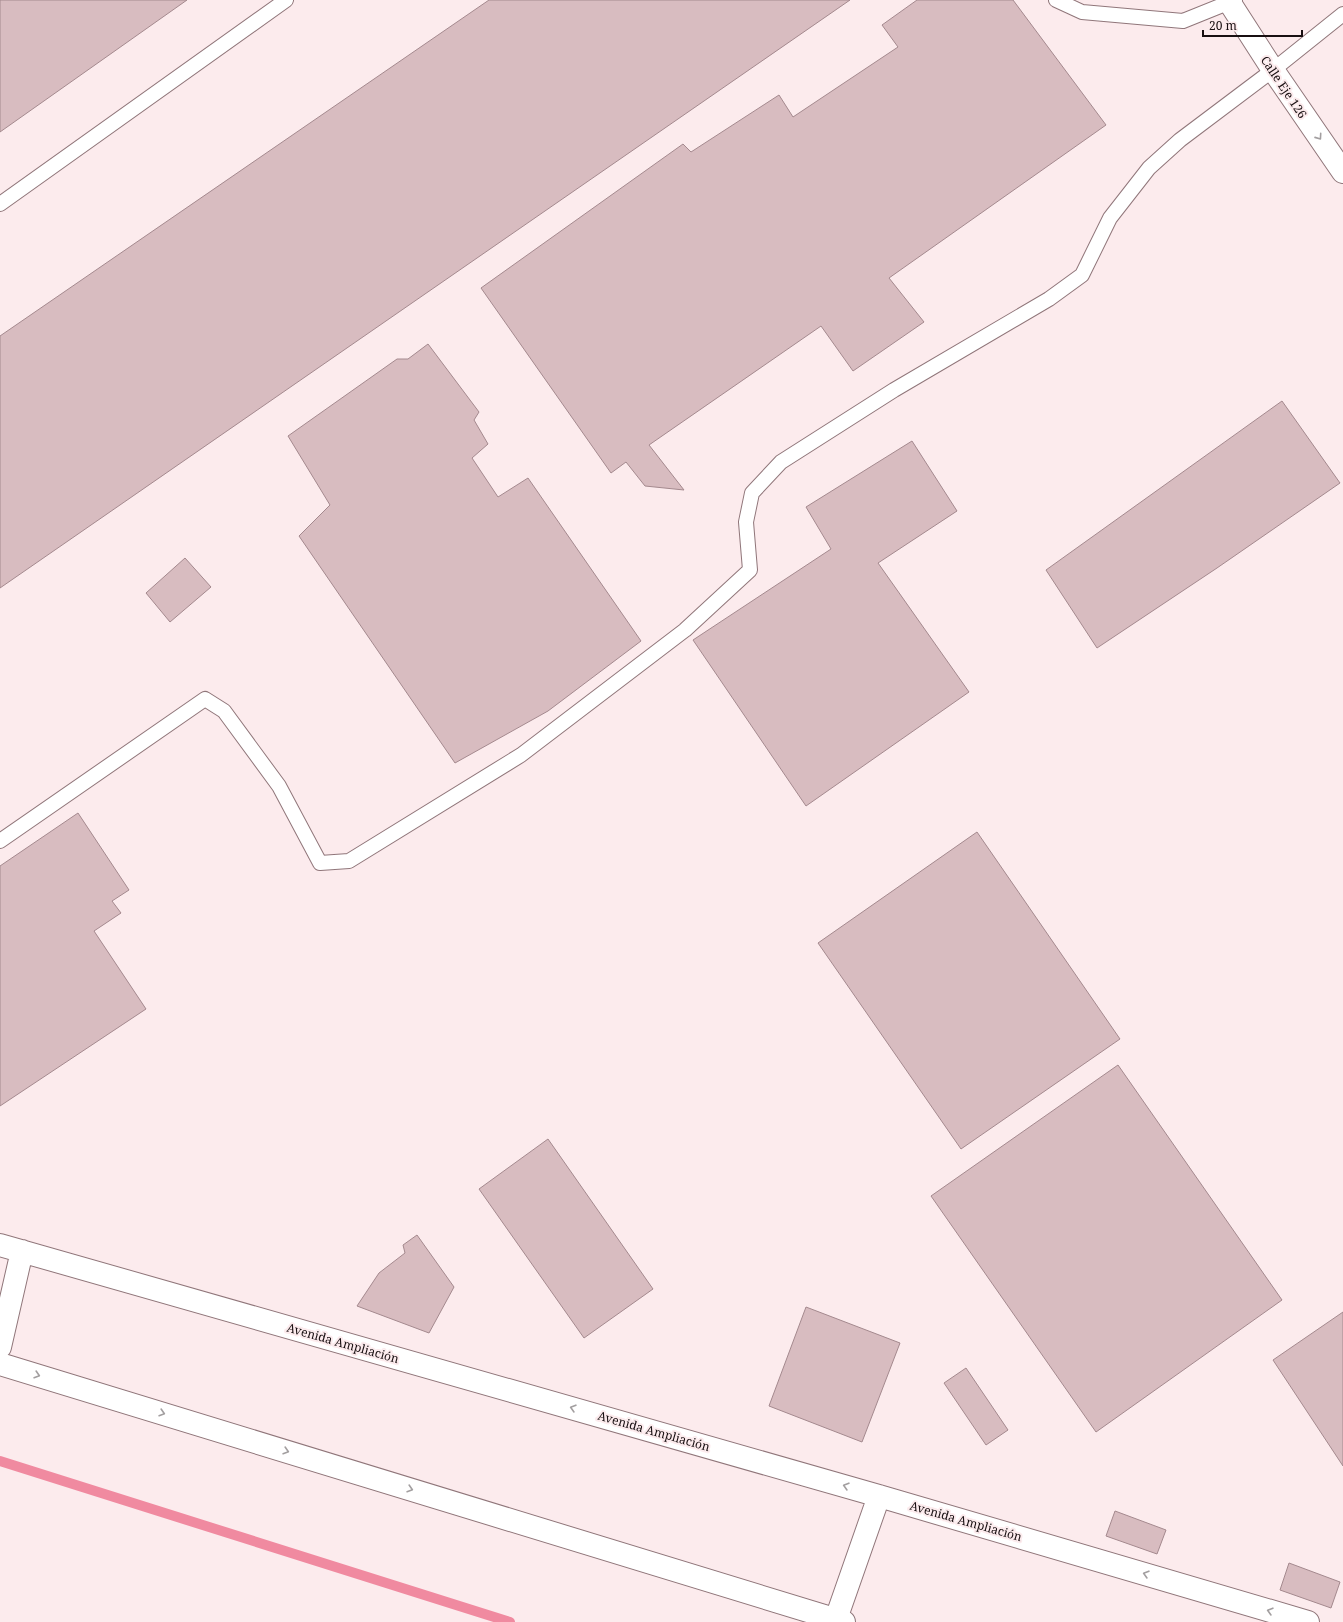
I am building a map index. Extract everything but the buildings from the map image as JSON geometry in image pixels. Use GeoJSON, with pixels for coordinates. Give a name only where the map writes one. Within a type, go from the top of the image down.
{"type":"FeatureCollection","features":[{"type":"Feature","properties":{"kind":"street","name":"Calle Eje 126"},"geometry":{"type":"LineString","coordinates":[[1231,1],[1272,70],[1343,172]]}},
{"type":"Feature","properties":{"kind":"street","name":"Avenida Ampliación"},"geometry":{"type":"LineString","coordinates":[[0,1245],[879,1496],[1308,1622]]}},
{"type":"Feature","properties":{"kind":"street"},"geometry":{"type":"LineString","coordinates":[[0,1347],[22,1251]]}},
{"type":"Feature","properties":{"kind":"street"},"geometry":{"type":"LineString","coordinates":[[0,1364],[840,1621],[879,1496]]}},
{"type":"Feature","properties":{"kind":"lane"},"geometry":{"type":"LineString","coordinates":[[0,204],[286,0]]}},
{"type":"Feature","properties":{"kind":"lane"},"geometry":{"type":"LineString","coordinates":[[1056,0],[1082,12],[1183,21],[1231,1]]}},
{"type":"Feature","properties":{"kind":"lane"},"geometry":{"type":"LineString","coordinates":[[0,841],[205,699],[224,711],[279,786],[320,863],[349,861],[521,755],[685,630],[750,570],[746,522],[752,493],[781,462],[894,390],[1049,299],[1082,275],[1110,218],[1149,168],[1180,140],[1343,14]]}},
{"type":"Feature","properties":{"kind":"waterway"},"geometry":{"type":"LineString","coordinates":[[0,1461],[510,1622]]}}]}
